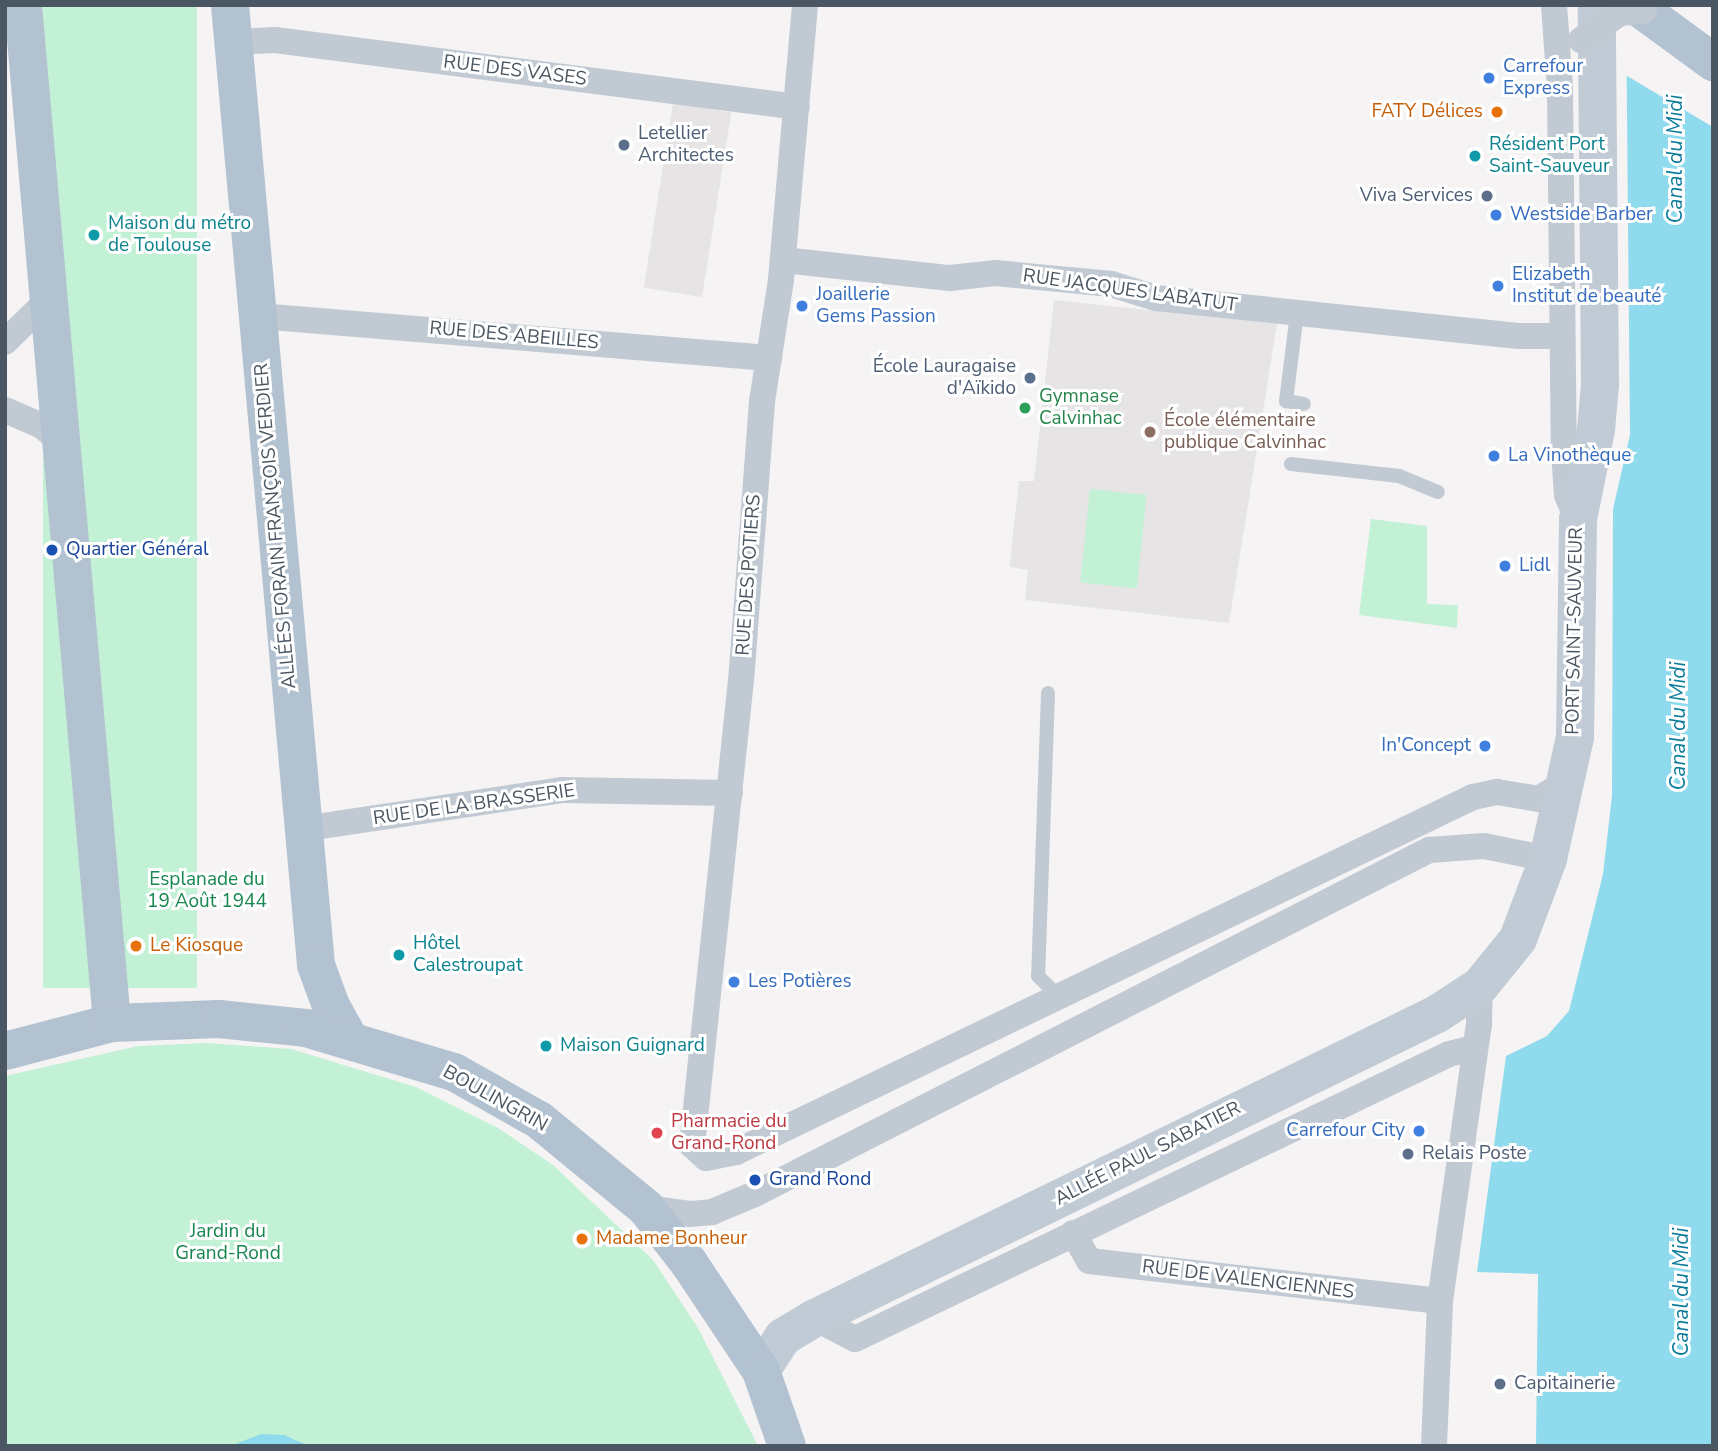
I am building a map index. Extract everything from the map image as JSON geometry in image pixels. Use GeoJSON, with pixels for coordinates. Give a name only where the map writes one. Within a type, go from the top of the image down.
{"type":"FeatureCollection","features":[{"type":"Feature","properties":{"kind":"main road"},"geometry":{"type":"LineString","coordinates":[[23,5],[112,1023]]}},
{"type":"Feature","properties":{"kind":"main road"},"geometry":{"type":"LineString","coordinates":[[1577,519],[1596,430],[1600,384],[1597,5]]}},
{"type":"Feature","properties":{"kind":"main road"},"geometry":{"type":"LineString","coordinates":[[1639,8],[1708,51]]}},
{"type":"Feature","properties":{"kind":"main road","name":"ALLÉES FORAIN FRANÇOIS VERDIER"},"geometry":{"type":"LineString","coordinates":[[231,24],[316,965],[331,1006],[349,1039]]}},
{"type":"Feature","properties":{"kind":"main road","name":"PORT SAINT-SAUVEUR"},"geometry":{"type":"LineString","coordinates":[[1480,986],[1518,939],[1548,859],[1575,737],[1577,519]]}},
{"type":"Feature","properties":{"kind":"main road","name":"ALLÉE PAUL SABATIER"},"geometry":{"type":"LineString","coordinates":[[761,1371],[783,1337],[815,1318],[1273,1091],[1437,1014],[1480,986]]}},
{"type":"Feature","properties":{"kind":"main road","name":"BOULINGRIN"},"geometry":{"type":"LineString","coordinates":[[5,1052],[112,1023],[191,1019],[275,1023],[349,1039],[454,1072],[539,1120],[646,1208],[761,1371],[787,1446]]}},
{"type":"Feature","properties":{"kind":"street","name":"RUE DES POTIERS"},"geometry":{"type":"LineString","coordinates":[[805,5],[783,260],[769,358],[730,793],[692,1145],[706,1158],[736,1152],[908,1069]]}},
{"type":"Feature","properties":{"kind":"street","name":"PORT SAINT-SAUVEUR"},"geometry":{"type":"LineString","coordinates":[[1554,5],[1560,88],[1560,336],[1567,495],[1577,519]]}},
{"type":"Feature","properties":{"kind":"street","name":"PORT SAINT-SAUVEUR"},"geometry":{"type":"LineString","coordinates":[[1560,88],[1564,66],[1581,40],[1620,13],[1639,8]]}},
{"type":"Feature","properties":{"kind":"street","name":"RUE DES VASES"},"geometry":{"type":"LineString","coordinates":[[231,24],[275,40],[797,107]]}},
{"type":"Feature","properties":{"kind":"street","name":"RUE JACQUES LABATUT"},"geometry":{"type":"LineString","coordinates":[[783,260],[950,278],[995,273],[1111,284],[1156,298],[1518,336],[1560,336]]}},
{"type":"Feature","properties":{"kind":"street"},"geometry":{"type":"LineString","coordinates":[[5,342],[47,300]]}},
{"type":"Feature","properties":{"kind":"street","name":"RUE DES ABEILLES"},"geometry":{"type":"LineString","coordinates":[[258,316],[769,358]]}},
{"type":"Feature","properties":{"kind":"street"},"geometry":{"type":"LineString","coordinates":[[5,410],[42,426],[62,443]]}},
{"type":"Feature","properties":{"kind":"street"},"geometry":{"type":"LineString","coordinates":[[927,1105],[908,1069],[1474,797],[1497,792],[1539,799],[1565,782]]}},
{"type":"Feature","properties":{"kind":"street","name":"RUE DE LA BRASSERIE"},"geometry":{"type":"LineString","coordinates":[[302,829],[563,790],[730,793]]}},
{"type":"Feature","properties":{"kind":"street"},"geometry":{"type":"LineString","coordinates":[[646,1208],[690,1214],[712,1212],[1429,850],[1484,846],[1548,859]]}},
{"type":"Feature","properties":{"kind":"street"},"geometry":{"type":"LineString","coordinates":[[1434,1446],[1440,1301],[1480,986]]}},
{"type":"Feature","properties":{"kind":"street","name":"ALLÉE PAUL SABATIER"},"geometry":{"type":"LineString","coordinates":[[815,1318],[855,1339],[1450,1054],[1474,1048]]}},
{"type":"Feature","properties":{"kind":"street","name":"RUE DE VALENCIENNES"},"geometry":{"type":"LineString","coordinates":[[1073,1233],[1088,1261],[1440,1301]]}},
{"type":"Feature","properties":{"kind":"lane"},"geometry":{"type":"LineString","coordinates":[[1297,313],[1286,401],[1304,404]]}},
{"type":"Feature","properties":{"kind":"lane"},"geometry":{"type":"LineString","coordinates":[[1291,464],[1399,476],[1438,492]]}},
{"type":"Feature","properties":{"kind":"lane"},"geometry":{"type":"LineString","coordinates":[[1048,693],[1038,976],[1058,996]]}},
{"type":"Feature","properties":{"kind":"shaded area"},"geometry":{"type":"Polygon","coordinates":[[[673,103],[731,112],[702,297],[644,288],[673,103]]]}},
{"type":"Feature","properties":{"kind":"shaded area","name":"École élémentaire publique Calvinhac"},"geometry":{"type":"Polygon","coordinates":[[[1054,300],[1277,324],[1229,623],[1025,600],[1028,570],[1010,567],[1011,551],[1019,481],[1034,481],[1054,300]]]}},
{"type":"Feature","properties":{"kind":"green space","name":"Esplanade du 19 Août 1944"},"geometry":{"type":"Polygon","coordinates":[[[43,5],[197,5],[197,988],[43,988],[43,5]]]}},
{"type":"Feature","properties":{"kind":"green space"},"geometry":{"type":"Polygon","coordinates":[[[1090,489],[1147,495],[1137,588],[1080,582],[1090,489]]]}},
{"type":"Feature","properties":{"kind":"green space"},"geometry":{"type":"Polygon","coordinates":[[[1371,519],[1427,526],[1427,604],[1458,605],[1457,628],[1359,615],[1371,519]]]}},
{"type":"Feature","properties":{"kind":"green space","name":"Jardin du Grand-Rond"},"geometry":{"type":"Polygon","coordinates":[[[207,1043],[291,1049],[416,1087],[498,1128],[553,1165],[653,1260],[698,1328],[758,1446],[5,1446],[5,1076],[138,1046],[207,1043]]]}},
{"type":"Feature","properties":{"kind":"water","name":"Canal du Midi"},"geometry":{"type":"Polygon","coordinates":[[[1626,5],[1713,5],[1713,1446],[1536,1446],[1538,1274],[1477,1272],[1506,1056],[1547,1036],[1569,1011],[1603,874],[1612,796],[1613,509],[1630,435],[1626,5]]]}},
{"type":"Feature","properties":{"kind":"water"},"geometry":{"type":"Polygon","coordinates":[[[261,1434],[284,1435],[309,1446],[230,1446],[261,1434]]]}},
{"type":"Feature","properties":{"kind":"pier"},"geometry":{"type":"Polygon","coordinates":[[[1623,5],[1713,5],[1713,127],[1622,73],[1623,5]]]}},
{"type":"Feature","properties":{"kind":"place","name":"Carrefour Express"},"geometry":{"type":"Point","coordinates":[1489,78]}},
{"type":"Feature","properties":{"kind":"place","name":"FATY Délices"},"geometry":{"type":"Point","coordinates":[1497,112]}},
{"type":"Feature","properties":{"kind":"place","name":"Letellier Architectes"},"geometry":{"type":"Point","coordinates":[624,145]}},
{"type":"Feature","properties":{"kind":"place","name":"Résident Port Saint-Sauveur"},"geometry":{"type":"Point","coordinates":[1475,156]}},
{"type":"Feature","properties":{"kind":"place","name":"Viva Services"},"geometry":{"type":"Point","coordinates":[1487,196]}},
{"type":"Feature","properties":{"kind":"place","name":"Westside Barber"},"geometry":{"type":"Point","coordinates":[1496,215]}},
{"type":"Feature","properties":{"kind":"place","name":"Maison du métro de Toulouse"},"geometry":{"type":"Point","coordinates":[94,235]}},
{"type":"Feature","properties":{"kind":"place","name":"Elizabeth Institut de beauté"},"geometry":{"type":"Point","coordinates":[1498,286]}},
{"type":"Feature","properties":{"kind":"place","name":"Joaillerie Gems Passion"},"geometry":{"type":"Point","coordinates":[802,306]}},
{"type":"Feature","properties":{"kind":"place","name":"École Lauragaise d'Aïkido"},"geometry":{"type":"Point","coordinates":[1030,378]}},
{"type":"Feature","properties":{"kind":"place","name":"Gymnase Calvinhac"},"geometry":{"type":"Point","coordinates":[1025,408]}},
{"type":"Feature","properties":{"kind":"place","name":"École élémentaire publique Calvinhac"},"geometry":{"type":"Point","coordinates":[1150,432]}},
{"type":"Feature","properties":{"kind":"place","name":"La Vinothèque"},"geometry":{"type":"Point","coordinates":[1494,456]}},
{"type":"Feature","properties":{"kind":"place","name":"Quartier Général"},"geometry":{"type":"Point","coordinates":[52,550]}},
{"type":"Feature","properties":{"kind":"place","name":"Lidl"},"geometry":{"type":"Point","coordinates":[1505,566]}},
{"type":"Feature","properties":{"kind":"place","name":"In'Concept"},"geometry":{"type":"Point","coordinates":[1485,746]}},
{"type":"Feature","properties":{"kind":"place","name":"Le Kiosque"},"geometry":{"type":"Point","coordinates":[136,946]}},
{"type":"Feature","properties":{"kind":"place","name":"Hôtel Calestroupat"},"geometry":{"type":"Point","coordinates":[399,955]}},
{"type":"Feature","properties":{"kind":"place","name":"Les Potières"},"geometry":{"type":"Point","coordinates":[734,982]}},
{"type":"Feature","properties":{"kind":"place","name":"Maison Guignard"},"geometry":{"type":"Point","coordinates":[546,1046]}},
{"type":"Feature","properties":{"kind":"place","name":"Carrefour City"},"geometry":{"type":"Point","coordinates":[1419,1131]}},
{"type":"Feature","properties":{"kind":"place","name":"Pharmacie du Grand-Rond"},"geometry":{"type":"Point","coordinates":[657,1133]}},
{"type":"Feature","properties":{"kind":"place","name":"Relais Poste"},"geometry":{"type":"Point","coordinates":[1408,1154]}},
{"type":"Feature","properties":{"kind":"place","name":"Grand Rond"},"geometry":{"type":"Point","coordinates":[755,1180]}},
{"type":"Feature","properties":{"kind":"place","name":"Madame Bonheur"},"geometry":{"type":"Point","coordinates":[582,1239]}},
{"type":"Feature","properties":{"kind":"place","name":"Capitainerie"},"geometry":{"type":"Point","coordinates":[1500,1384]}}]}
